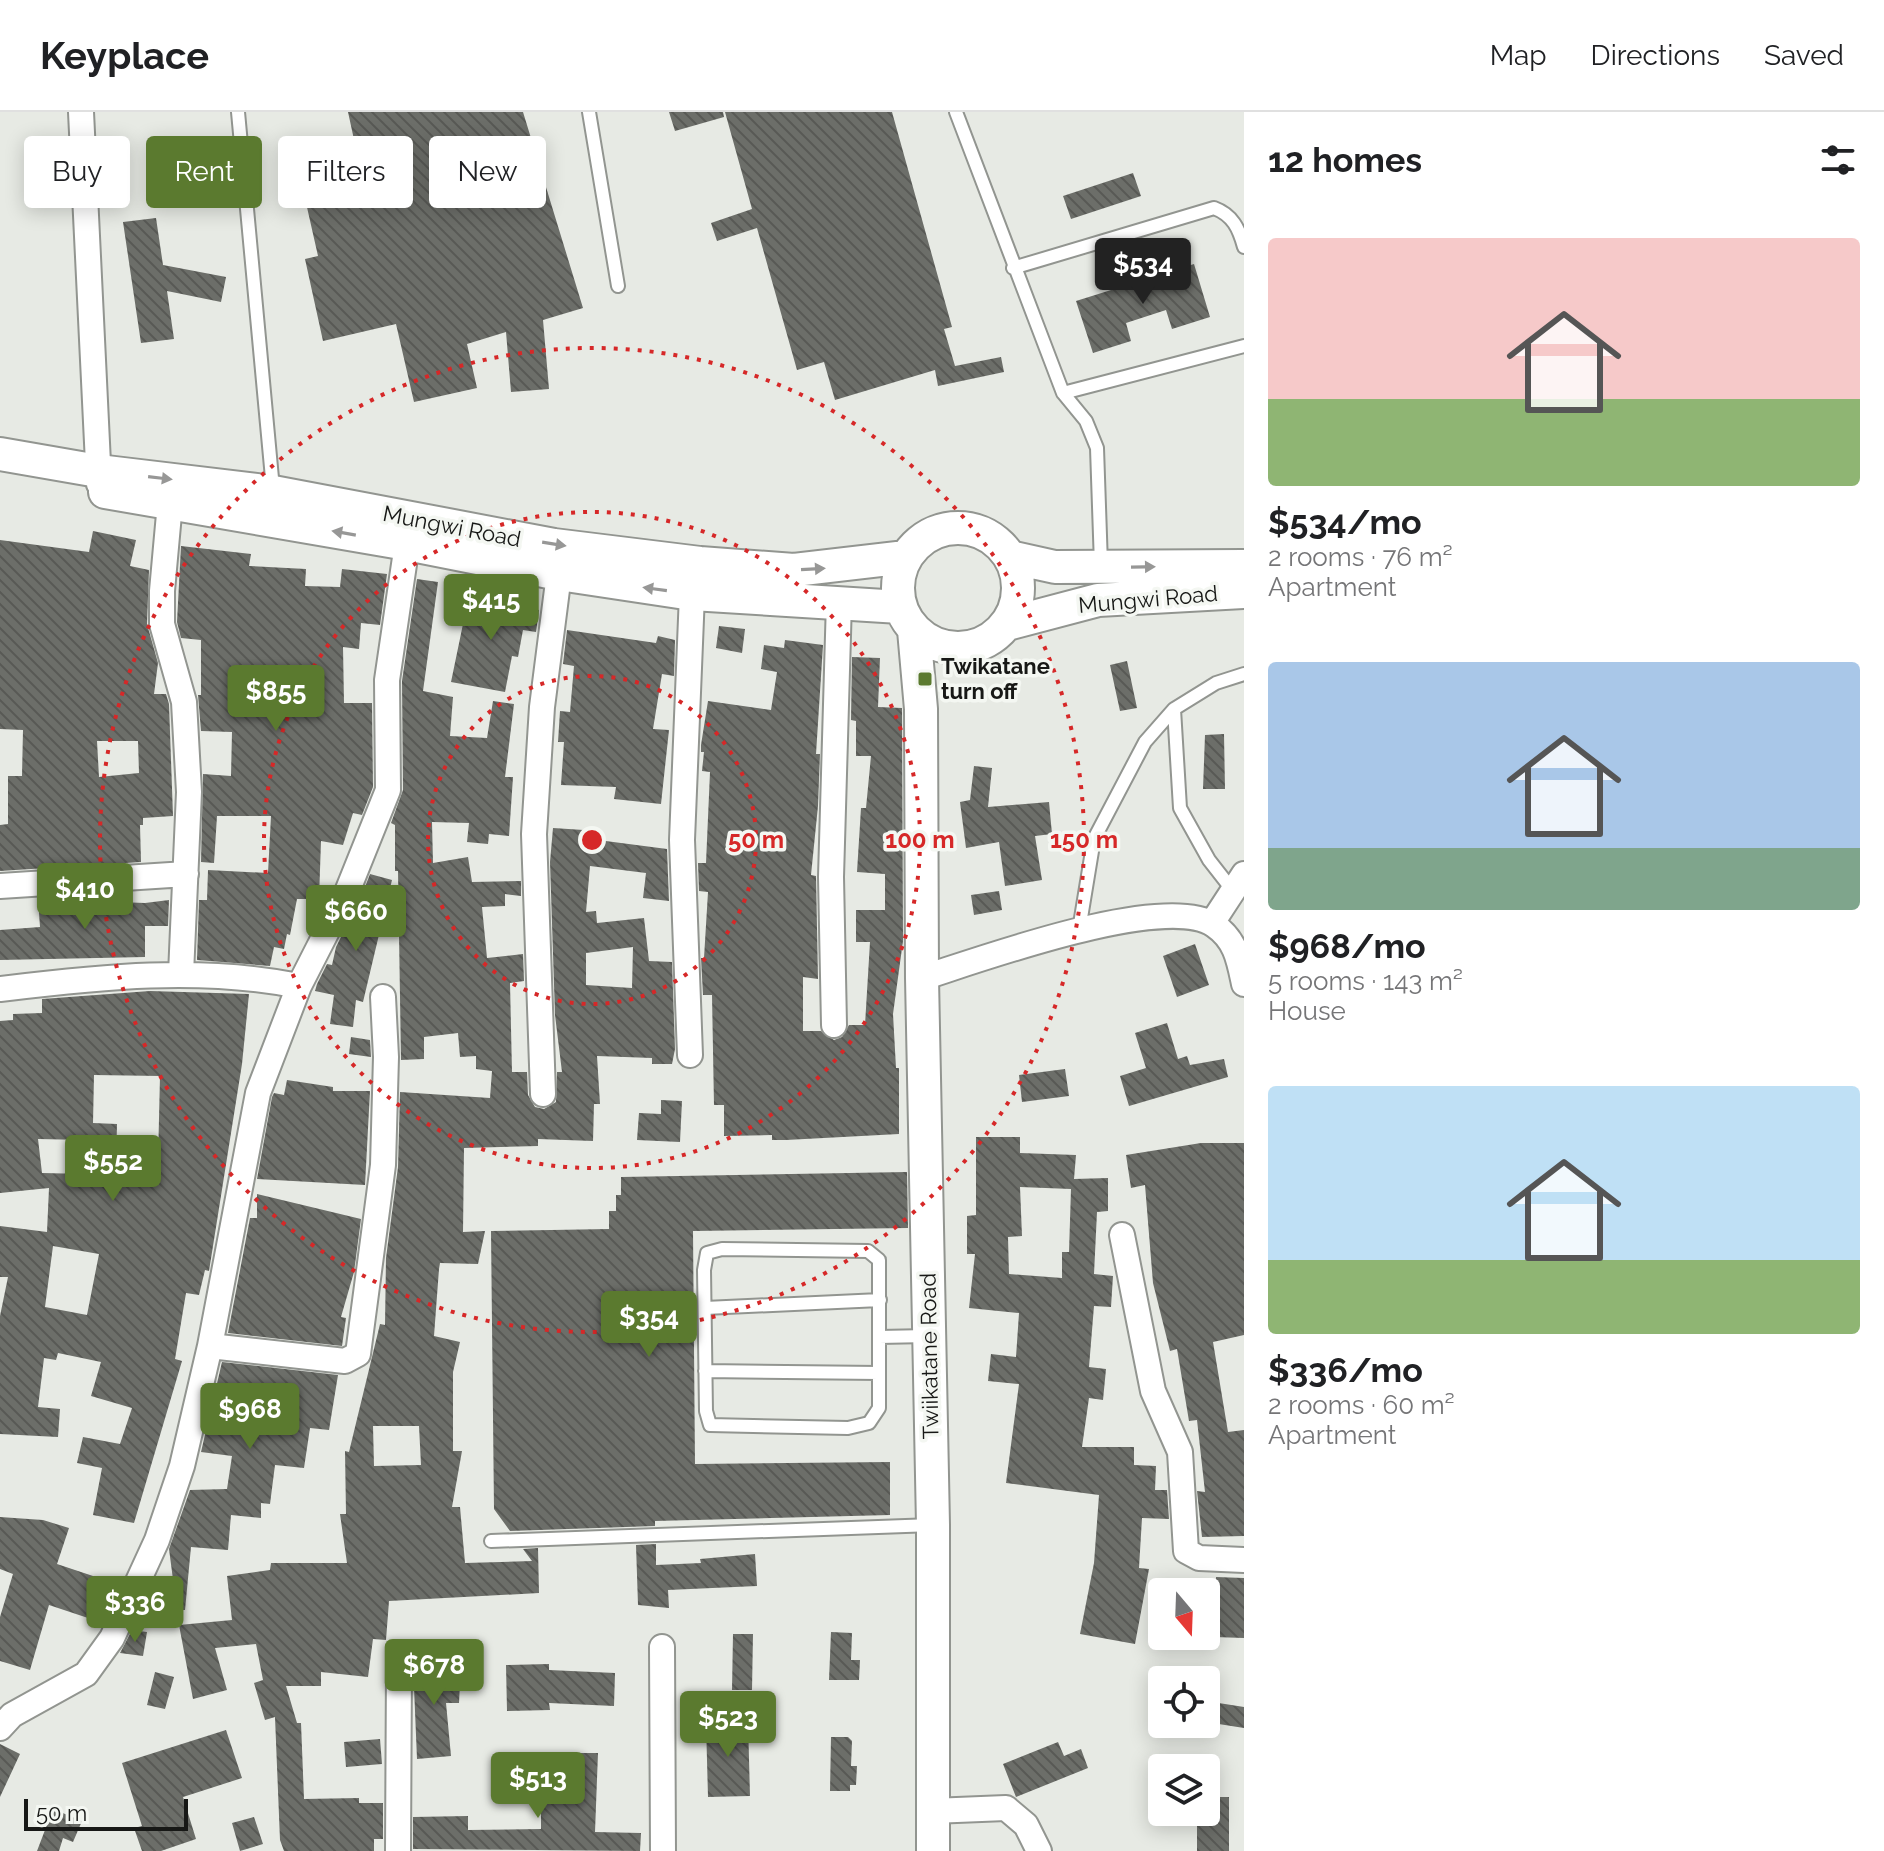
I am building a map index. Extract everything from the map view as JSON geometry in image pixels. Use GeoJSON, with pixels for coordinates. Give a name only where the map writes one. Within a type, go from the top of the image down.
{"type":"FeatureCollection","features":[{"type":"Feature","properties":{"kind":"main road","name":"Mungwi Road"},"geometry":{"type":"LineString","coordinates":[[0,454],[170,503],[559,574],[692,594],[839,601],[907,618]]}},
{"type":"Feature","properties":{"kind":"main road","name":"Mungwi Road"},"geometry":{"type":"LineString","coordinates":[[0,474],[273,492],[554,545],[700,563],[794,570],[906,557]]}},
{"type":"Feature","properties":{"kind":"main road"},"geometry":{"type":"LineString","coordinates":[[958,528],[978,531],[996,541],[1010,557],[1019,591],[1007,624],[985,642],[958,649],[942,647],[907,618],[897,590],[906,557],[919,542],[937,531],[958,528]]}},
{"type":"Feature","properties":{"kind":"main road","name":"Mungwi Road"},"geometry":{"type":"LineString","coordinates":[[1010,557],[1055,567],[1244,566]]}},
{"type":"Feature","properties":{"kind":"main road","name":"Mungwi Road"},"geometry":{"type":"LineString","coordinates":[[1007,624],[1098,600],[1244,592]]}},
{"type":"Feature","properties":{"kind":"main road","name":"Twiikatane Road"},"geometry":{"type":"LineString","coordinates":[[907,618],[921,709],[920,861],[933,1525],[933,1851]]}},
{"type":"Feature","properties":{"kind":"main road"},"geometry":{"type":"LineString","coordinates":[[921,709],[958,649]]}},
{"type":"Feature","properties":{"kind":"street"},"geometry":{"type":"LineString","coordinates":[[81,112],[99,481]]}},
{"type":"Feature","properties":{"kind":"street"},"geometry":{"type":"LineString","coordinates":[[170,503],[162,624],[184,702],[189,792],[181,974]]}},
{"type":"Feature","properties":{"kind":"street"},"geometry":{"type":"LineString","coordinates":[[0,1728],[12,1715],[86,1674],[112,1638],[157,1540],[182,1466],[210,1346],[258,1093],[299,986],[356,871],[388,790],[387,680],[407,544]]}},
{"type":"Feature","properties":{"kind":"street"},"geometry":{"type":"LineString","coordinates":[[543,1094],[534,820],[542,707],[559,574]]}},
{"type":"Feature","properties":{"kind":"street"},"geometry":{"type":"LineString","coordinates":[[690,1055],[682,840],[692,594]]}},
{"type":"Feature","properties":{"kind":"street"},"geometry":{"type":"LineString","coordinates":[[834,1025],[831,877],[839,601]]}},
{"type":"Feature","properties":{"kind":"street"},"geometry":{"type":"LineString","coordinates":[[0,886],[186,874]]}},
{"type":"Feature","properties":{"kind":"street"},"geometry":{"type":"LineString","coordinates":[[1212,923],[1239,883]]}},
{"type":"Feature","properties":{"kind":"street"},"geometry":{"type":"LineString","coordinates":[[922,978],[1079,930],[1161,917],[1189,916],[1212,923],[1229,937],[1240,952],[1244,984]]}},
{"type":"Feature","properties":{"kind":"street"},"geometry":{"type":"LineString","coordinates":[[0,989],[106,977],[181,974],[264,979],[299,986]]}},
{"type":"Feature","properties":{"kind":"street"},"geometry":{"type":"LineString","coordinates":[[210,1346],[345,1361],[358,1354],[383,1165],[386,1057],[383,997]]}},
{"type":"Feature","properties":{"kind":"street"},"geometry":{"type":"LineString","coordinates":[[1122,1235],[1153,1391],[1180,1452],[1186,1551],[1199,1558],[1244,1560]]}},
{"type":"Feature","properties":{"kind":"street"},"geometry":{"type":"LineString","coordinates":[[662,1647],[663,1851]]}},
{"type":"Feature","properties":{"kind":"street"},"geometry":{"type":"LineString","coordinates":[[398,1851],[399,1666]]}},
{"type":"Feature","properties":{"kind":"street"},"geometry":{"type":"LineString","coordinates":[[932,1811],[1006,1808],[1026,1825],[1039,1851]]}},
{"type":"Feature","properties":{"kind":"lane"},"geometry":{"type":"LineString","coordinates":[[238,112],[273,492]]}},
{"type":"Feature","properties":{"kind":"lane"},"geometry":{"type":"LineString","coordinates":[[589,112],[618,286]]}},
{"type":"Feature","properties":{"kind":"lane"},"geometry":{"type":"LineString","coordinates":[[956,112],[1063,393],[1086,421],[1097,448],[1101,568]]}},
{"type":"Feature","properties":{"kind":"lane"},"geometry":{"type":"LineString","coordinates":[[1013,268],[1214,208],[1227,213],[1239,230],[1244,247]]}},
{"type":"Feature","properties":{"kind":"lane"},"geometry":{"type":"LineString","coordinates":[[1063,393],[1244,346]]}},
{"type":"Feature","properties":{"kind":"lane"},"geometry":{"type":"LineString","coordinates":[[1079,930],[1094,839],[1145,742],[1174,709],[1216,683],[1244,674]]}},
{"type":"Feature","properties":{"kind":"lane"},"geometry":{"type":"LineString","coordinates":[[1174,709],[1180,808],[1209,860],[1239,883]]}},
{"type":"Feature","properties":{"kind":"lane"},"geometry":{"type":"LineString","coordinates":[[722,1249],[868,1251],[879,1260],[879,1408],[869,1423],[848,1428],[710,1425],[706,1411],[705,1308],[707,1253],[722,1249]]}},
{"type":"Feature","properties":{"kind":"lane"},"geometry":{"type":"LineString","coordinates":[[705,1308],[880,1300]]}},
{"type":"Feature","properties":{"kind":"lane"},"geometry":{"type":"LineString","coordinates":[[879,1337],[928,1336]]}},
{"type":"Feature","properties":{"kind":"lane"},"geometry":{"type":"LineString","coordinates":[[705,1371],[879,1373]]}},
{"type":"Feature","properties":{"kind":"lane"},"geometry":{"type":"LineString","coordinates":[[491,1541],[933,1525]]}},
{"type":"Feature","properties":{"kind":"building"},"geometry":{"type":"Polygon","coordinates":[[[348,112],[523,112],[530,136],[429,136],[429,208],[546,208],[546,187],[583,308],[543,320],[549,389],[511,392],[506,332],[467,344],[477,388],[414,402],[396,324],[323,341],[305,259],[318,256],[307,208],[413,208],[413,136],[353,136],[348,112]]]}},
{"type":"Feature","properties":{"kind":"building"},"geometry":{"type":"Polygon","coordinates":[[[669,112],[723,112],[724,117],[675,131],[669,112]]]}},
{"type":"Feature","properties":{"kind":"building"},"geometry":{"type":"Polygon","coordinates":[[[725,112],[892,112],[952,327],[944,329],[955,366],[1001,357],[1004,372],[938,386],[935,370],[835,400],[824,362],[797,370],[757,228],[717,241],[711,223],[752,209],[725,112]]]}},
{"type":"Feature","properties":{"kind":"building"},"geometry":{"type":"Polygon","coordinates":[[[1133,173],[1141,196],[1071,219],[1063,196],[1133,173]]]}},
{"type":"Feature","properties":{"kind":"building"},"geometry":{"type":"Polygon","coordinates":[[[156,218],[163,265],[226,277],[221,302],[167,291],[174,339],[141,343],[123,222],[156,218]]]}},
{"type":"Feature","properties":{"kind":"building"},"geometry":{"type":"Polygon","coordinates":[[[1194,264],[1210,317],[1172,329],[1166,310],[1126,323],[1131,341],[1093,353],[1076,301],[1194,264]]]}},
{"type":"Feature","properties":{"kind":"building"},"geometry":{"type":"Polygon","coordinates":[[[93,531],[136,540],[130,566],[149,570],[147,624],[158,663],[154,694],[166,694],[169,704],[173,816],[143,818],[143,825],[140,825],[141,862],[0,871],[0,825],[8,824],[8,776],[22,776],[23,730],[0,729],[0,540],[89,552],[93,531]],[[97,741],[99,777],[139,773],[138,741],[97,741]]]}},
{"type":"Feature","properties":{"kind":"building"},"geometry":{"type":"Polygon","coordinates":[[[181,546],[251,554],[249,566],[306,569],[305,586],[340,587],[342,569],[387,574],[380,625],[361,623],[359,649],[343,647],[344,703],[372,703],[373,787],[362,815],[353,813],[343,845],[321,841],[319,899],[297,899],[290,935],[287,934],[284,949],[274,947],[270,966],[197,960],[199,900],[207,900],[208,870],[268,873],[271,816],[217,816],[214,863],[201,862],[203,774],[231,776],[232,732],[201,731],[198,695],[201,695],[201,640],[181,638],[177,622],[181,546]]]}},
{"type":"Feature","properties":{"kind":"building"},"geometry":{"type":"Polygon","coordinates":[[[417,579],[438,582],[423,691],[453,697],[450,736],[487,738],[493,701],[514,704],[505,777],[513,777],[509,836],[489,834],[488,844],[467,842],[469,823],[432,822],[433,863],[468,857],[472,882],[521,881],[521,896],[505,894],[505,906],[482,907],[487,958],[523,954],[524,981],[510,983],[512,1072],[527,1072],[528,1095],[535,1107],[544,1109],[556,1102],[557,1072],[562,1072],[555,1015],[550,862],[553,828],[599,831],[598,840],[667,849],[669,901],[643,898],[646,873],[590,866],[586,912],[596,911],[597,923],[644,918],[649,961],[672,962],[675,1049],[672,1064],[652,1064],[652,1058],[597,1056],[600,1104],[594,1104],[593,1141],[538,1139],[538,1146],[464,1148],[463,1232],[485,1231],[478,1264],[440,1263],[439,1269],[434,1336],[460,1342],[453,1372],[453,1451],[462,1451],[452,1507],[460,1507],[465,1563],[532,1561],[523,1549],[538,1548],[539,1593],[389,1601],[386,1640],[373,1639],[368,1677],[321,1672],[321,1686],[286,1686],[297,1723],[301,1723],[304,1799],[359,1798],[359,1803],[383,1803],[383,1839],[374,1839],[374,1851],[284,1851],[280,1840],[275,1717],[265,1720],[254,1683],[263,1680],[256,1644],[215,1648],[227,1690],[193,1699],[179,1625],[232,1620],[227,1576],[270,1570],[271,1563],[347,1563],[340,1514],[346,1514],[345,1451],[349,1452],[380,1324],[385,1325],[386,1258],[398,1167],[400,1092],[490,1098],[492,1071],[476,1069],[476,1056],[460,1057],[458,1033],[424,1037],[424,1059],[401,1060],[398,871],[395,871],[395,825],[391,823],[403,790],[402,681],[417,579]],[[633,947],[586,953],[586,985],[632,988],[633,947]],[[373,1426],[374,1466],[421,1465],[419,1426],[373,1426]]]}},
{"type":"Feature","properties":{"kind":"building"},"geometry":{"type":"Polygon","coordinates":[[[469,595],[539,610],[536,632],[523,630],[518,657],[512,656],[505,692],[451,682],[469,595]]]}},
{"type":"Feature","properties":{"kind":"building"},"geometry":{"type":"Polygon","coordinates":[[[719,626],[745,629],[742,653],[716,648],[719,626]]]}},
{"type":"Feature","properties":{"kind":"building"},"geometry":{"type":"Polygon","coordinates":[[[567,630],[656,643],[658,636],[675,640],[674,676],[662,674],[653,729],[669,730],[661,804],[614,799],[616,787],[561,785],[564,742],[558,742],[560,711],[570,712],[574,666],[563,664],[567,630]]]}},
{"type":"Feature","properties":{"kind":"building"},"geometry":{"type":"Polygon","coordinates":[[[785,640],[823,645],[816,754],[820,754],[818,806],[811,875],[816,876],[818,979],[803,977],[803,1031],[821,1031],[834,1040],[842,1037],[849,1025],[865,1025],[870,942],[856,942],[856,910],[885,910],[885,874],[857,872],[861,808],[866,808],[871,756],[856,756],[856,721],[851,720],[852,657],[880,658],[878,707],[902,708],[903,941],[893,1014],[896,1068],[899,1068],[899,1134],[786,1140],[772,1140],[772,1135],[724,1136],[724,1105],[714,1105],[712,995],[703,995],[701,958],[704,958],[708,892],[699,891],[698,863],[706,863],[710,772],[702,771],[704,752],[701,752],[701,745],[708,701],[771,710],[777,672],[761,669],[764,645],[784,648],[785,640]]]}},
{"type":"Feature","properties":{"kind":"building"},"geometry":{"type":"Polygon","coordinates":[[[1127,661],[1137,708],[1120,711],[1110,665],[1127,661]]]}},
{"type":"Feature","properties":{"kind":"building"},"geometry":{"type":"Polygon","coordinates":[[[1224,734],[1225,789],[1203,789],[1205,735],[1224,734]]]}},
{"type":"Feature","properties":{"kind":"building"},"geometry":{"type":"Polygon","coordinates":[[[974,766],[992,768],[988,807],[1049,802],[1052,834],[1035,836],[1042,880],[1005,886],[999,842],[966,848],[960,802],[970,800],[974,766]]]}},
{"type":"Feature","properties":{"kind":"building"},"geometry":{"type":"Polygon","coordinates":[[[370,874],[392,880],[363,1002],[356,1000],[353,1027],[330,1024],[334,995],[315,991],[327,964],[332,965],[336,947],[347,925],[350,926],[370,874]]]}},
{"type":"Feature","properties":{"kind":"building"},"geometry":{"type":"Polygon","coordinates":[[[999,891],[1002,910],[974,915],[971,895],[999,891]]]}},
{"type":"Feature","properties":{"kind":"building"},"geometry":{"type":"Polygon","coordinates":[[[38,899],[145,903],[169,900],[168,926],[145,926],[145,957],[0,960],[0,930],[40,927],[38,899]]]}},
{"type":"Feature","properties":{"kind":"building"},"geometry":{"type":"Polygon","coordinates":[[[1195,944],[1209,985],[1177,997],[1163,956],[1195,944]]]}},
{"type":"Feature","properties":{"kind":"building"},"geometry":{"type":"Polygon","coordinates":[[[150,991],[249,994],[242,1064],[209,1271],[205,1270],[199,1295],[186,1293],[175,1359],[182,1361],[134,1523],[93,1515],[102,1468],[77,1463],[83,1437],[120,1444],[132,1408],[91,1396],[101,1362],[58,1353],[56,1360],[44,1358],[38,1407],[60,1409],[58,1437],[0,1434],[0,1316],[8,1277],[0,1277],[0,1226],[47,1232],[49,1188],[0,1193],[0,1021],[13,1020],[13,1014],[42,1013],[42,999],[150,991]],[[94,1075],[93,1123],[117,1124],[116,1164],[158,1161],[160,1076],[94,1075]],[[38,1139],[42,1173],[86,1174],[85,1140],[38,1139]],[[53,1246],[45,1307],[87,1315],[99,1254],[53,1246]]]}},
{"type":"Feature","properties":{"kind":"building"},"geometry":{"type":"Polygon","coordinates":[[[1167,1023],[1178,1059],[1187,1056],[1190,1065],[1224,1059],[1228,1077],[1129,1106],[1120,1076],[1146,1068],[1135,1033],[1167,1023]]]}},
{"type":"Feature","properties":{"kind":"building"},"geometry":{"type":"Polygon","coordinates":[[[351,1037],[370,1040],[371,1057],[349,1054],[351,1037]]]}},
{"type":"Feature","properties":{"kind":"building"},"geometry":{"type":"Polygon","coordinates":[[[1065,1069],[1069,1096],[1022,1102],[1019,1075],[1065,1069]]]}},
{"type":"Feature","properties":{"kind":"building"},"geometry":{"type":"Polygon","coordinates":[[[287,1080],[333,1087],[333,1091],[370,1091],[365,1185],[257,1179],[272,1097],[274,1093],[284,1095],[287,1080]]]}},
{"type":"Feature","properties":{"kind":"building"},"geometry":{"type":"Polygon","coordinates":[[[661,1100],[682,1101],[680,1142],[637,1140],[639,1113],[661,1114],[661,1100]]]}},
{"type":"Feature","properties":{"kind":"building"},"geometry":{"type":"Polygon","coordinates":[[[976,1137],[1020,1137],[1020,1153],[1076,1155],[1074,1179],[1108,1178],[1108,1211],[1097,1212],[1094,1274],[1113,1276],[1111,1307],[1094,1306],[1089,1367],[1106,1369],[1103,1400],[1089,1398],[1082,1447],[1134,1447],[1134,1465],[1156,1466],[1155,1490],[1167,1490],[1169,1519],[1142,1518],[1139,1568],[1149,1569],[1135,1644],[1080,1634],[1094,1563],[1099,1495],[1006,1483],[1019,1384],[988,1381],[991,1354],[1016,1357],[1019,1313],[969,1308],[975,1254],[967,1254],[967,1216],[976,1215],[976,1137]],[[1020,1187],[1022,1236],[1008,1237],[1009,1274],[1062,1278],[1062,1252],[1069,1252],[1071,1189],[1020,1187]]]}},
{"type":"Feature","properties":{"kind":"building"},"geometry":{"type":"Polygon","coordinates":[[[1201,1143],[1244,1143],[1244,1335],[1213,1342],[1228,1432],[1244,1430],[1244,1536],[1202,1537],[1197,1491],[1205,1492],[1197,1420],[1189,1421],[1177,1349],[1170,1351],[1153,1283],[1145,1185],[1131,1188],[1126,1155],[1201,1143]]]}},
{"type":"Feature","properties":{"kind":"building"},"geometry":{"type":"Polygon","coordinates":[[[907,1172],[908,1228],[693,1231],[695,1464],[890,1462],[890,1515],[655,1521],[655,1526],[510,1531],[494,1509],[491,1231],[609,1229],[609,1211],[616,1211],[616,1195],[621,1195],[621,1177],[907,1172]]]}},
{"type":"Feature","properties":{"kind":"building"},"geometry":{"type":"Polygon","coordinates":[[[257,1194],[361,1219],[354,1272],[341,1317],[346,1318],[342,1346],[228,1333],[250,1218],[257,1218],[257,1194]]]}},
{"type":"Feature","properties":{"kind":"building"},"geometry":{"type":"Polygon","coordinates":[[[222,1362],[338,1375],[329,1430],[310,1428],[304,1468],[275,1465],[270,1504],[261,1503],[261,1518],[231,1515],[228,1550],[191,1547],[185,1610],[177,1610],[169,1549],[190,1490],[227,1489],[232,1456],[201,1452],[222,1362]]]}},
{"type":"Feature","properties":{"kind":"building"},"geometry":{"type":"Polygon","coordinates":[[[0,1517],[43,1520],[69,1528],[57,1564],[102,1579],[88,1618],[49,1605],[30,1670],[0,1661],[0,1617],[13,1574],[0,1569],[0,1517]]]}},
{"type":"Feature","properties":{"kind":"building"},"geometry":{"type":"Polygon","coordinates":[[[656,1544],[656,1565],[701,1563],[700,1559],[755,1554],[757,1586],[668,1590],[669,1608],[638,1605],[636,1545],[656,1544]]]}},
{"type":"Feature","properties":{"kind":"building"},"geometry":{"type":"Polygon","coordinates":[[[1216,1577],[1244,1578],[1244,1638],[1220,1637],[1220,1578],[1216,1577]]]}},
{"type":"Feature","properties":{"kind":"building"},"geometry":{"type":"Polygon","coordinates":[[[132,1630],[147,1632],[143,1656],[120,1653],[132,1630]]]}},
{"type":"Feature","properties":{"kind":"building"},"geometry":{"type":"Polygon","coordinates":[[[831,1632],[852,1633],[851,1660],[860,1660],[859,1680],[829,1680],[831,1632]]]}},
{"type":"Feature","properties":{"kind":"building"},"geometry":{"type":"Polygon","coordinates":[[[733,1634],[753,1634],[752,1690],[732,1690],[733,1634]]]}},
{"type":"Feature","properties":{"kind":"building"},"geometry":{"type":"Polygon","coordinates":[[[413,1663],[461,1664],[459,1703],[446,1703],[451,1756],[417,1759],[413,1663]]]}},
{"type":"Feature","properties":{"kind":"building"},"geometry":{"type":"Polygon","coordinates":[[[549,1664],[549,1670],[615,1673],[614,1706],[549,1703],[550,1710],[507,1711],[506,1665],[549,1664]]]}},
{"type":"Feature","properties":{"kind":"building"},"geometry":{"type":"Polygon","coordinates":[[[155,1672],[174,1677],[165,1709],[147,1705],[155,1672]]]}},
{"type":"Feature","properties":{"kind":"building"},"geometry":{"type":"Polygon","coordinates":[[[1220,1703],[1244,1707],[1244,1728],[1220,1724],[1220,1703]]]}},
{"type":"Feature","properties":{"kind":"building"},"geometry":{"type":"Polygon","coordinates":[[[748,1721],[750,1796],[708,1797],[706,1723],[748,1721]]]}},
{"type":"Feature","properties":{"kind":"building"},"geometry":{"type":"Polygon","coordinates":[[[226,1730],[242,1778],[183,1797],[196,1839],[161,1851],[142,1851],[134,1828],[142,1826],[122,1763],[226,1730]]]}},
{"type":"Feature","properties":{"kind":"building"},"geometry":{"type":"Polygon","coordinates":[[[831,1737],[848,1737],[852,1741],[851,1766],[857,1766],[856,1785],[850,1785],[850,1791],[830,1791],[831,1737]]]}},
{"type":"Feature","properties":{"kind":"building"},"geometry":{"type":"Polygon","coordinates":[[[380,1739],[382,1764],[346,1767],[344,1742],[380,1739]]]}},
{"type":"Feature","properties":{"kind":"building"},"geometry":{"type":"Polygon","coordinates":[[[1058,1742],[1064,1756],[1081,1749],[1088,1768],[1016,1797],[1003,1764],[1058,1742]]]}},
{"type":"Feature","properties":{"kind":"building"},"geometry":{"type":"Polygon","coordinates":[[[0,1744],[20,1754],[0,1797],[0,1744]]]}},
{"type":"Feature","properties":{"kind":"building"},"geometry":{"type":"Polygon","coordinates":[[[563,1753],[598,1753],[595,1832],[641,1833],[640,1851],[413,1849],[413,1817],[468,1816],[468,1830],[541,1829],[541,1782],[563,1782],[563,1753]]]}},
{"type":"Feature","properties":{"kind":"building"},"geometry":{"type":"Polygon","coordinates":[[[1220,1797],[1229,1797],[1229,1851],[1197,1851],[1197,1826],[1220,1826],[1220,1797]]]}},
{"type":"Feature","properties":{"kind":"building"},"geometry":{"type":"Polygon","coordinates":[[[53,1809],[82,1821],[73,1842],[63,1838],[59,1851],[37,1851],[53,1809]]]}},
{"type":"Feature","properties":{"kind":"building"},"geometry":{"type":"Polygon","coordinates":[[[254,1817],[263,1844],[240,1851],[232,1823],[254,1817]]]}},
{"type":"Feature","properties":{"kind":"place","name":"Twikatane turn off"},"geometry":{"type":"Point","coordinates":[925,679]}}]}
